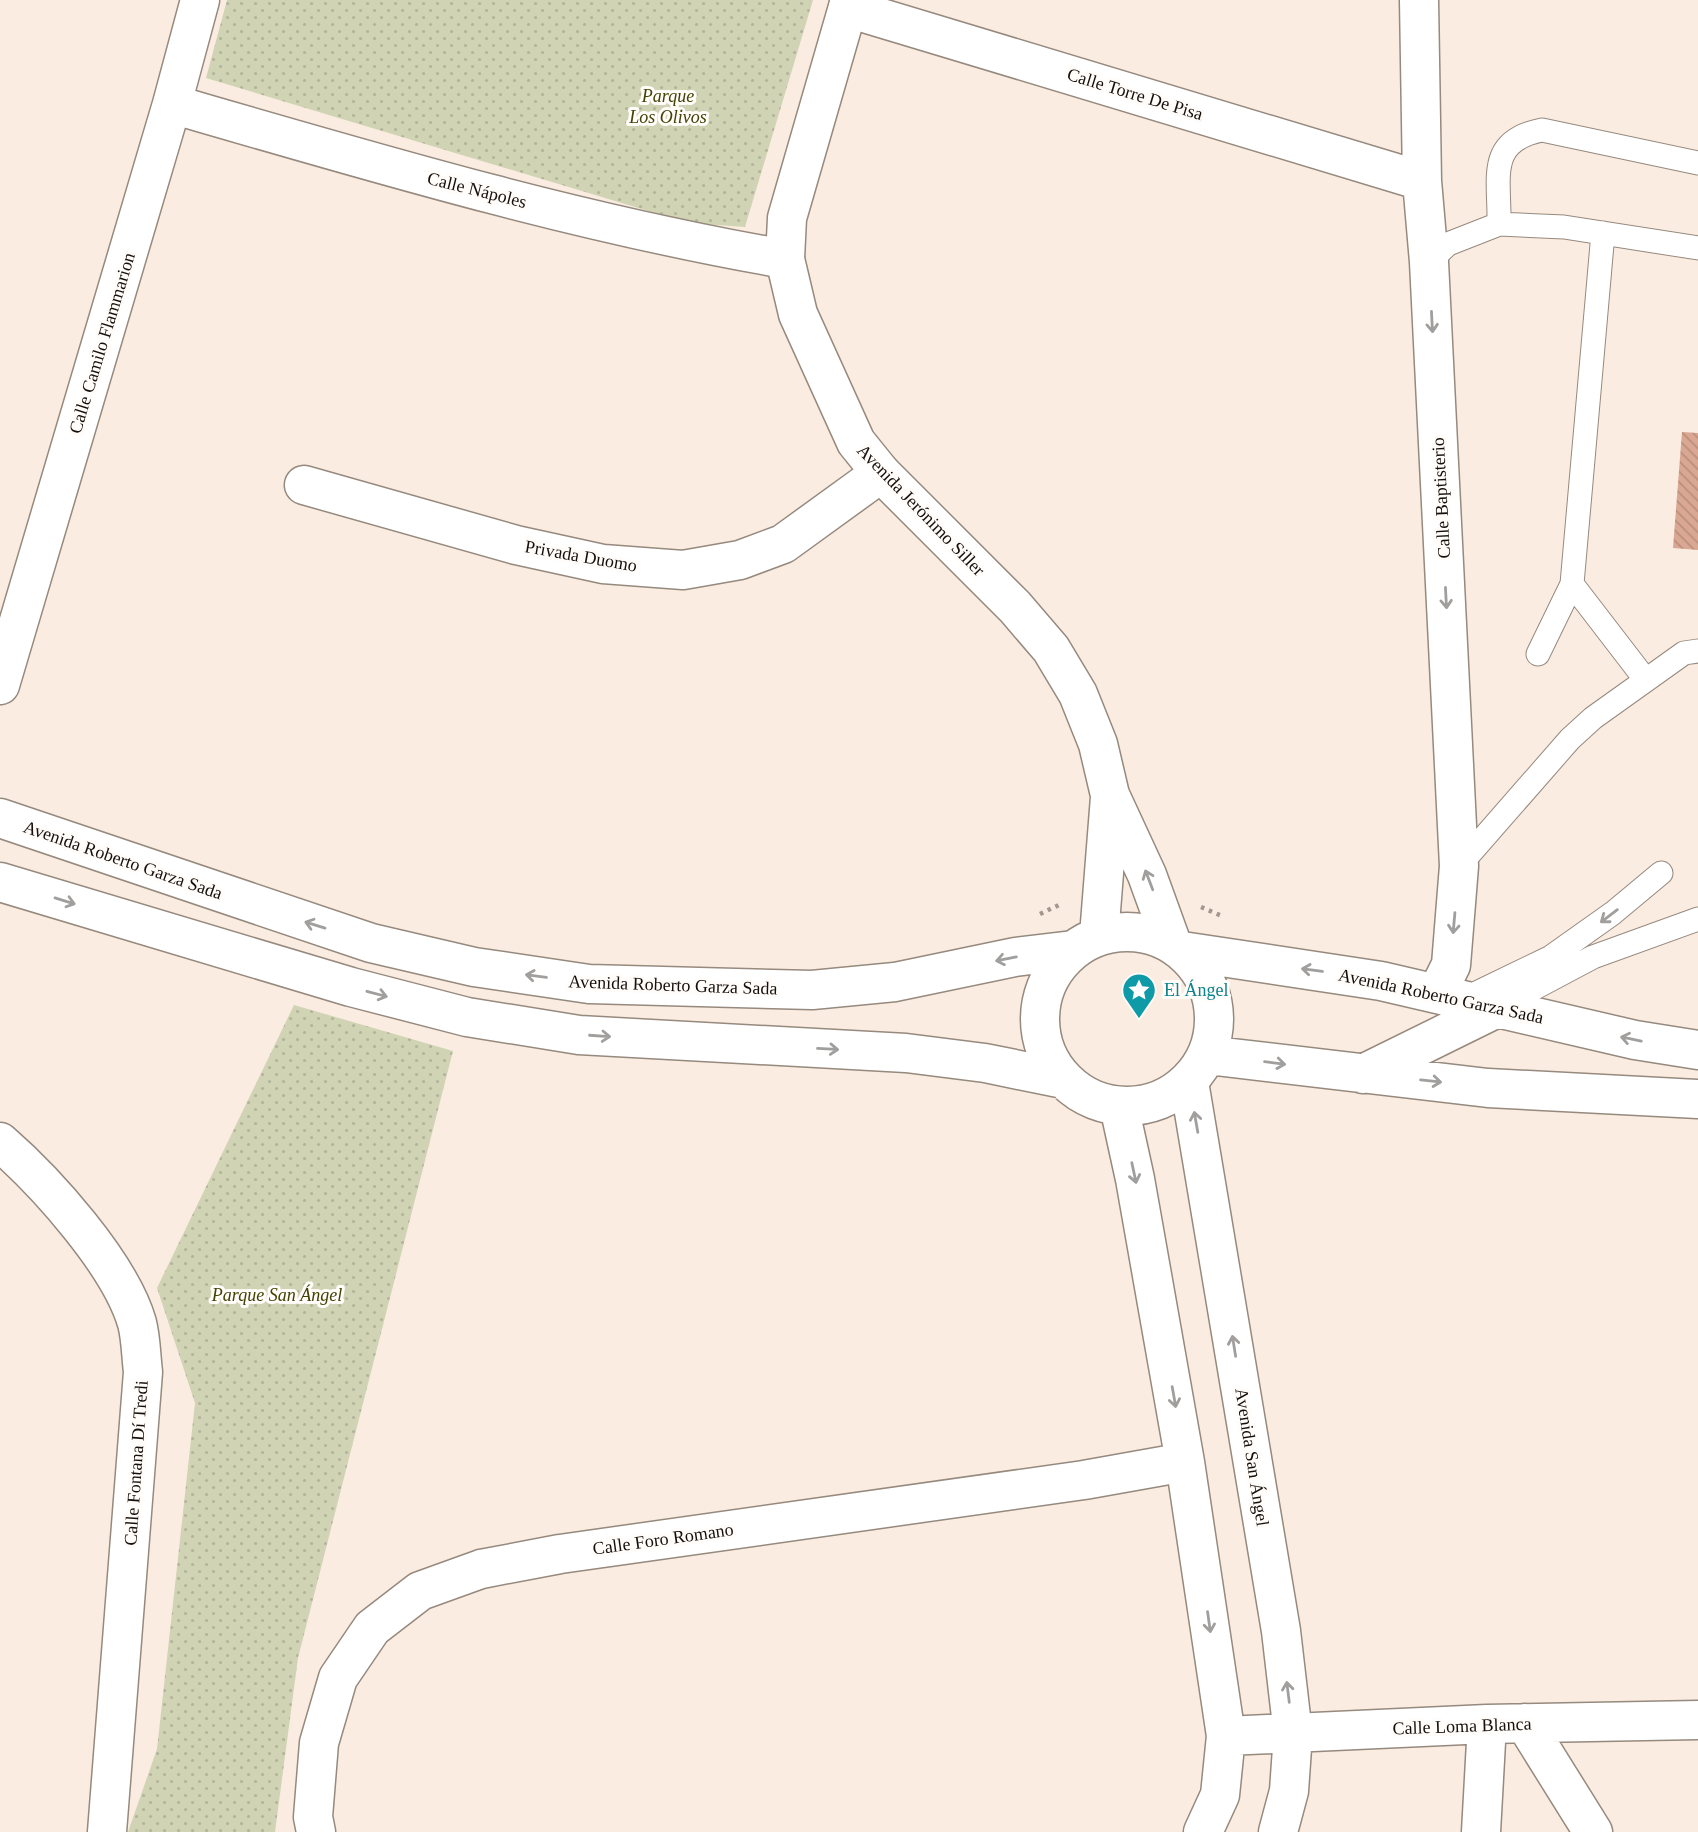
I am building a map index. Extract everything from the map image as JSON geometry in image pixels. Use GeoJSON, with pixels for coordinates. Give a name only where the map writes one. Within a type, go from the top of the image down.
{"type":"FeatureCollection","features":[{"type":"Feature","properties":{"kind":"street","name":"Calle Camilo Flammarion"},"geometry":{"type":"LineString","coordinates":[[0,685],[172,104],[200,0]]}},
{"type":"Feature","properties":{"kind":"street","name":"Calle Baptisterio"},"geometry":{"type":"LineString","coordinates":[[1419,0],[1422,181],[1429,262],[1460,866],[1451,965],[1466,1000]]}},
{"type":"Feature","properties":{"kind":"street","name":"Calle Torre De Pisa"},"geometry":{"type":"LineString","coordinates":[[849,4],[1422,181]]}},
{"type":"Feature","properties":{"kind":"street","name":"Avenida Jerónimo Siller"},"geometry":{"type":"LineString","coordinates":[[849,4],[787,218],[785,260],[798,314],[856,442],[881,473],[1015,607],[1051,649],[1078,694],[1093,732],[1110,795],[1177,948]]}},
{"type":"Feature","properties":{"kind":"street","name":"Calle Nápoles"},"geometry":{"type":"LineString","coordinates":[[172,104],[434,180],[674,240],[785,260]]}},
{"type":"Feature","properties":{"kind":"street","name":"Privada Duomo"},"geometry":{"type":"LineString","coordinates":[[304,485],[516,545],[603,564],[683,570],[740,560],[783,544],[881,473]]}},
{"type":"Feature","properties":{"kind":"street","name":"Avenida Jerónimo Siller"},"geometry":{"type":"LineString","coordinates":[[1086,943],[1110,795]]}},
{"type":"Feature","properties":{"kind":"street","name":"Avenida Roberto Garza Sada"},"geometry":{"type":"LineString","coordinates":[[0,818],[371,943],[474,967],[589,984],[812,990],[895,982],[1086,943]]}},
{"type":"Feature","properties":{"kind":"street"},"geometry":{"type":"LineString","coordinates":[[0,882],[351,987],[467,1017],[579,1035],[906,1053],[985,1063],[1063,1079]]}},
{"type":"Feature","properties":{"kind":"street"},"geometry":{"type":"LineString","coordinates":[[1137,932],[1177,948],[1198,968],[1209,988],[1215,1010],[1214,1033],[1198,1068],[1168,1096],[1144,1105],[1119,1106],[1089,1097],[1063,1079],[1046,1055],[1039,1027],[1041,1008],[1053,971],[1086,943],[1137,932]]}},
{"type":"Feature","properties":{"kind":"street","name":"Avenida Roberto Garza Sada"},"geometry":{"type":"LineString","coordinates":[[1177,948],[1381,981],[1634,1040],[1698,1050]]}},
{"type":"Feature","properties":{"kind":"street"},"geometry":{"type":"LineString","coordinates":[[1363,1074],[1466,1000]]}},
{"type":"Feature","properties":{"kind":"street"},"geometry":{"type":"LineString","coordinates":[[1198,1068],[1363,1074],[1560,1093],[1691,1095]]}},
{"type":"Feature","properties":{"kind":"street","name":"Avenida San Ángel"},"geometry":{"type":"LineString","coordinates":[[1198,1068],[1279,1618],[1293,1734],[1289,1791],[1278,1832]]}},
{"type":"Feature","properties":{"kind":"street"},"geometry":{"type":"LineString","coordinates":[[1119,1106],[1135,1179],[1185,1462],[1226,1736],[1220,1795],[1203,1832]]}},
{"type":"Feature","properties":{"kind":"street","name":"Calle Fontana Dí Tredi"},"geometry":{"type":"LineString","coordinates":[[0,1142],[79,1224],[109,1267],[137,1323],[143,1372],[107,1832]]}},
{"type":"Feature","properties":{"kind":"street","name":"Calle Foro Romano"},"geometry":{"type":"LineString","coordinates":[[316,1832],[313,1816],[319,1743],[338,1678],[372,1628],[420,1591],[481,1569],[560,1554],[1084,1480],[1185,1462]]}},
{"type":"Feature","properties":{"kind":"street","name":"Calle Loma Blanca"},"geometry":{"type":"LineString","coordinates":[[1226,1736],[1487,1724],[1698,1720]]}},
{"type":"Feature","properties":{"kind":"street"},"geometry":{"type":"LineString","coordinates":[[1525,1723],[1593,1832]]}},
{"type":"Feature","properties":{"kind":"street"},"geometry":{"type":"LineString","coordinates":[[1481,1832],[1487,1724]]}},
{"type":"Feature","properties":{"kind":"lane"},"geometry":{"type":"LineString","coordinates":[[1499,224],[1500,157],[1506,146],[1530,132],[1542,130],[1698,163]]}},
{"type":"Feature","properties":{"kind":"lane"},"geometry":{"type":"LineString","coordinates":[[1429,262],[1448,244],[1499,224],[1603,233],[1698,248]]}},
{"type":"Feature","properties":{"kind":"lane"},"geometry":{"type":"LineString","coordinates":[[1538,654],[1572,584],[1603,233]]}},
{"type":"Feature","properties":{"kind":"lane"},"geometry":{"type":"LineString","coordinates":[[1572,584],[1645,679]]}},
{"type":"Feature","properties":{"kind":"lane"},"geometry":{"type":"LineString","coordinates":[[1460,866],[1554,755],[1593,718],[1684,653],[1698,651]]}},
{"type":"Feature","properties":{"kind":"lane"},"geometry":{"type":"LineString","coordinates":[[1466,1000],[1551,957],[1613,913],[1661,873]]}},
{"type":"Feature","properties":{"kind":"lane"},"geometry":{"type":"LineString","coordinates":[[1466,1000],[1698,919]]}},
{"type":"Feature","properties":{"kind":"path"},"geometry":{"type":"LineString","coordinates":[[1036,916],[1070,899]]}},
{"type":"Feature","properties":{"kind":"green space","name":"Parque Los Olivos"},"geometry":{"type":"Polygon","coordinates":[[[227,0],[813,0],[745,227],[688,223],[206,78],[227,0]]]}},
{"type":"Feature","properties":{"kind":"green space","name":"Parque San Ángel"},"geometry":{"type":"Polygon","coordinates":[[[294,1005],[453,1051],[298,1658],[275,1832],[128,1832],[157,1749],[195,1403],[157,1288],[294,1005]]]}},
{"type":"Feature","properties":{"kind":"building"},"geometry":{"type":"Polygon","coordinates":[[[1682,432],[1698,433],[1698,550],[1673,548],[1682,432]]]}},
{"type":"Feature","properties":{"kind":"place","name":"El Ángel"},"geometry":{"type":"Point","coordinates":[1139,1020]}}]}
